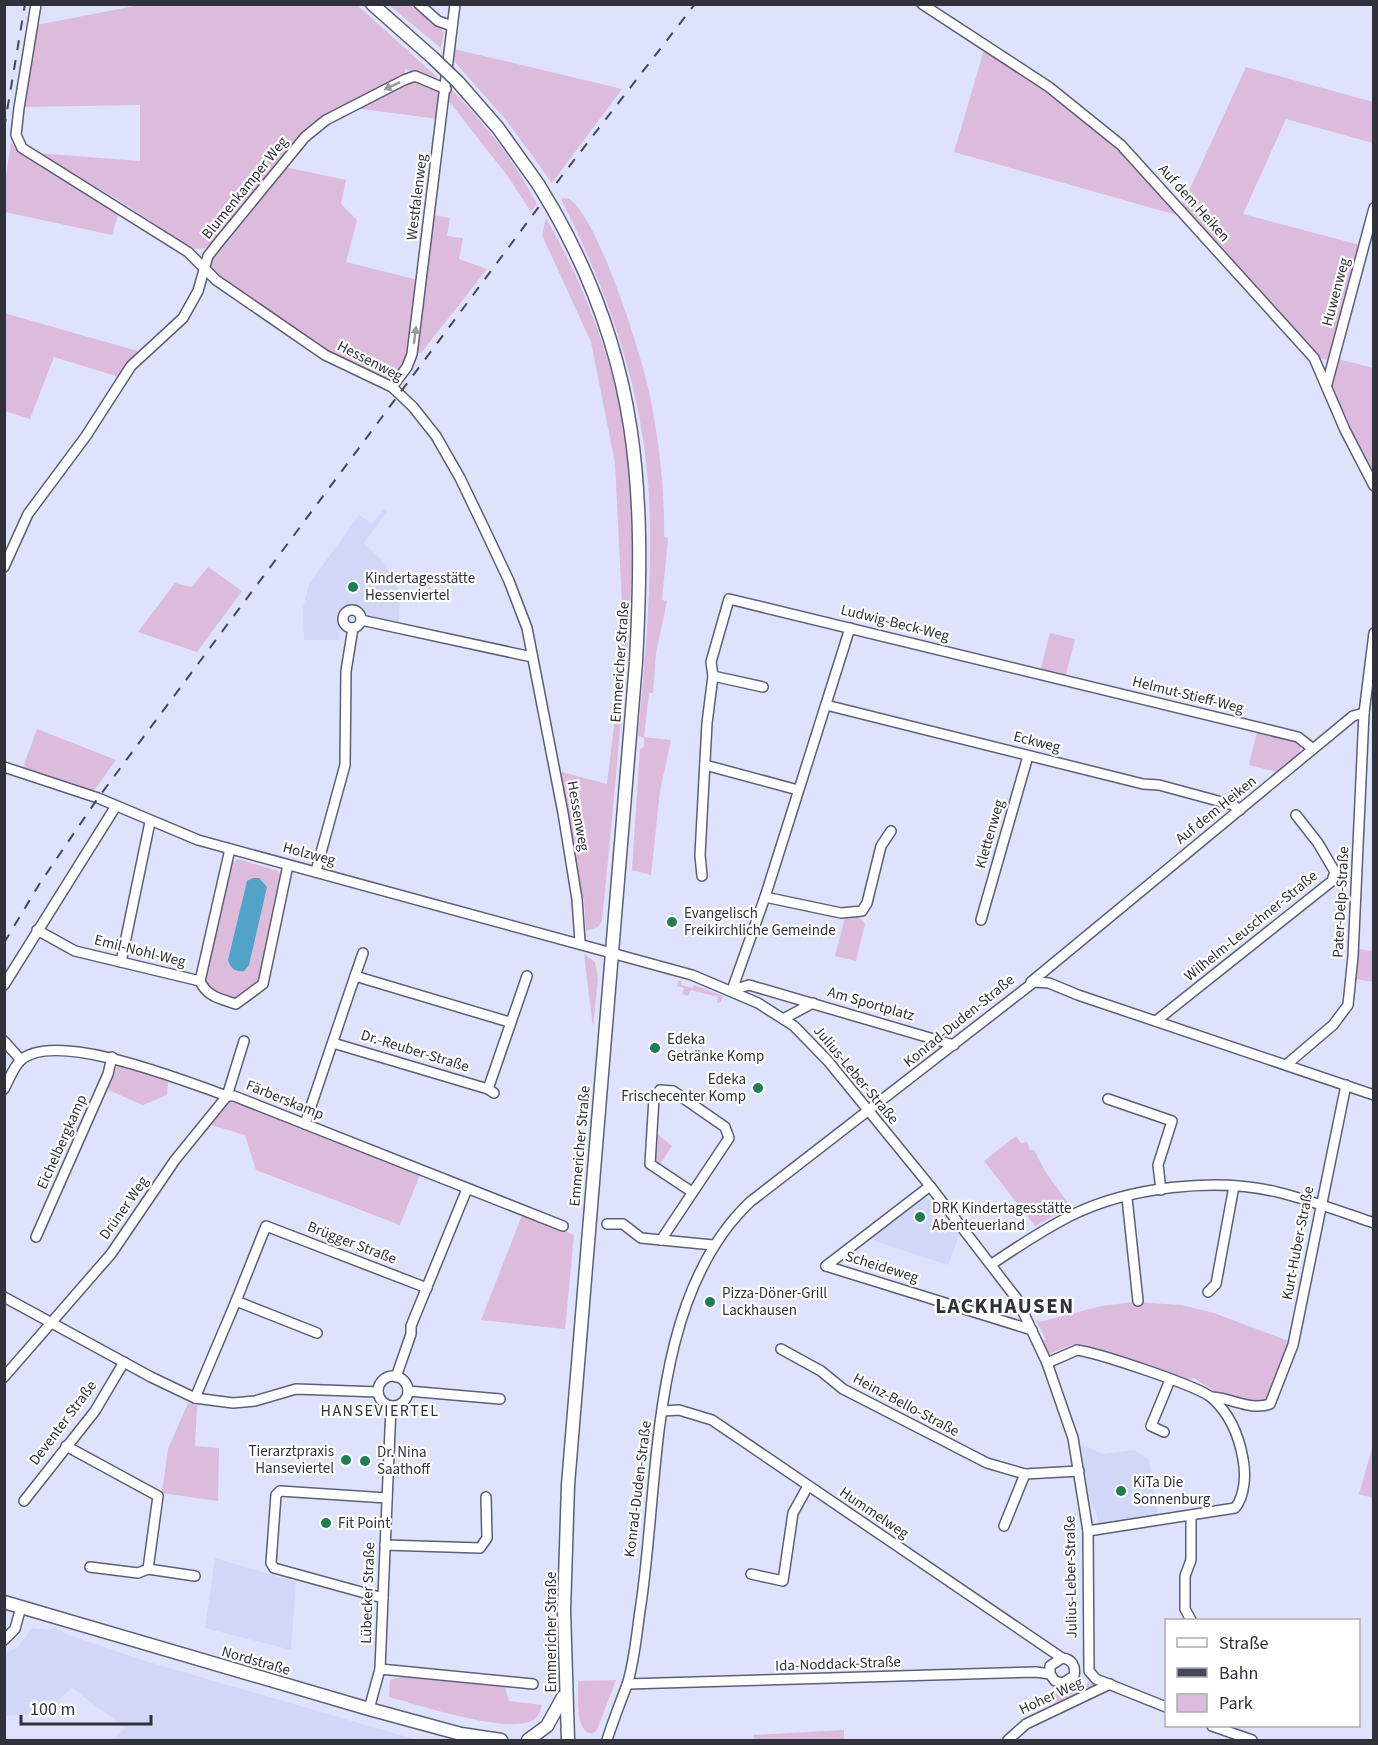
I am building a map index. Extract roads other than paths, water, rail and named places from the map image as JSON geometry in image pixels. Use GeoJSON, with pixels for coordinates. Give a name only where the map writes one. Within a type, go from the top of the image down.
{"type":"FeatureCollection","features":[{"type":"Feature","properties":{"kind":"main road","name":"Emmericher Straße"},"geometry":{"type":"LineString","coordinates":[[372,4],[458,82],[498,128],[553,209],[577,252],[589,280],[618,366],[633,435],[638,479],[641,554],[636,662],[568,1485],[565,1693],[568,1740]]}},
{"type":"Feature","properties":{"kind":"main road","name":"Nordstraße"},"geometry":{"type":"LineString","coordinates":[[4,1602],[369,1709],[461,1734],[501,1740]]}},
{"type":"Feature","properties":{"kind":"main road"},"geometry":{"type":"LineString","coordinates":[[528,1740],[547,1726],[565,1693]]}},
{"type":"Feature","properties":{"kind":"street","name":"Hessenweg"},"geometry":{"type":"LineString","coordinates":[[36,4],[16,135],[22,148],[188,252],[204,268],[271,320],[325,355],[392,387],[424,420],[460,478],[509,581],[527,628],[568,844],[577,899],[580,942]]}},
{"type":"Feature","properties":{"kind":"street"},"geometry":{"type":"LineString","coordinates":[[419,4],[438,21],[452,26]]}},
{"type":"Feature","properties":{"kind":"street","name":"Westfalenweg"},"geometry":{"type":"LineString","coordinates":[[392,387],[407,367],[412,354],[455,4]]}},
{"type":"Feature","properties":{"kind":"street","name":"Auf dem Heiken"},"geometry":{"type":"LineString","coordinates":[[922,4],[1049,87],[1121,145],[1314,358],[1345,430],[1374,486]]}},
{"type":"Feature","properties":{"kind":"street","name":"Blumenkamper Weg"},"geometry":{"type":"LineString","coordinates":[[4,567],[28,514],[86,436],[131,366],[183,318],[198,291],[204,268],[219,242],[305,137],[326,120],[415,76],[446,89]]}},
{"type":"Feature","properties":{"kind":"street","name":"Huwenweg"},"geometry":{"type":"LineString","coordinates":[[1327,384],[1374,208]]}},
{"type":"Feature","properties":{"kind":"street","name":"Ludwig-Beck-Weg"},"geometry":{"type":"LineString","coordinates":[[713,676],[711,662],[729,598],[1052,679]]}},
{"type":"Feature","properties":{"kind":"street"},"geometry":{"type":"LineString","coordinates":[[353,628],[347,626],[343,621],[345,613],[356,610],[361,620]]}},
{"type":"Feature","properties":{"kind":"street"},"geometry":{"type":"LineString","coordinates":[[361,620],[532,657]]}},
{"type":"Feature","properties":{"kind":"street"},"geometry":{"type":"LineString","coordinates":[[316,872],[345,765],[346,671],[353,628],[361,620]]}},
{"type":"Feature","properties":{"kind":"street"},"geometry":{"type":"LineString","coordinates":[[732,990],[765,897],[850,628]]}},
{"type":"Feature","properties":{"kind":"street"},"geometry":{"type":"LineString","coordinates":[[1365,713],[1374,633]]}},
{"type":"Feature","properties":{"kind":"street"},"geometry":{"type":"LineString","coordinates":[[702,876],[700,855],[713,676],[763,687]]}},
{"type":"Feature","properties":{"kind":"street","name":"Helmut-Stieff-Weg"},"geometry":{"type":"LineString","coordinates":[[1052,679],[1298,737],[1313,749]]}},
{"type":"Feature","properties":{"kind":"street","name":"Eckweg"},"geometry":{"type":"LineString","coordinates":[[826,705],[1143,784],[1159,785],[1233,805],[1240,810]]}},
{"type":"Feature","properties":{"kind":"street","name":"Auf dem Heiken"},"geometry":{"type":"LineString","coordinates":[[1027,986],[1353,716],[1365,713]]}},
{"type":"Feature","properties":{"kind":"street","name":"Pater-Delp-Straße"},"geometry":{"type":"LineString","coordinates":[[1286,1065],[1333,1025],[1348,1005],[1353,956],[1365,713]]}},
{"type":"Feature","properties":{"kind":"street","name":"Klettenweg"},"geometry":{"type":"LineString","coordinates":[[981,920],[1028,756]]}},
{"type":"Feature","properties":{"kind":"street"},"geometry":{"type":"LineString","coordinates":[[705,765],[798,790]]}},
{"type":"Feature","properties":{"kind":"street","name":"Holzweg"},"geometry":{"type":"LineString","coordinates":[[4,767],[116,806],[150,822],[231,849],[612,952]]}},
{"type":"Feature","properties":{"kind":"street"},"geometry":{"type":"LineString","coordinates":[[4,985],[116,806]]}},
{"type":"Feature","properties":{"kind":"street","name":"Wilhelm-Leuschner-Straße"},"geometry":{"type":"LineString","coordinates":[[1156,1021],[1332,881],[1335,872],[1331,862],[1296,815]]}},
{"type":"Feature","properties":{"kind":"street"},"geometry":{"type":"LineString","coordinates":[[120,962],[150,822]]}},
{"type":"Feature","properties":{"kind":"street"},"geometry":{"type":"LineString","coordinates":[[765,897],[841,913],[862,911],[867,903],[881,846],[891,831]]}},
{"type":"Feature","properties":{"kind":"street"},"geometry":{"type":"LineString","coordinates":[[200,981],[231,849]]}},
{"type":"Feature","properties":{"kind":"street","name":"Emil-Nohl-Weg"},"geometry":{"type":"LineString","coordinates":[[37,930],[75,951],[200,981],[204,990],[211,995],[236,1004],[262,984],[288,865]]}},
{"type":"Feature","properties":{"kind":"street","name":"Julius-Leber-Straße"},"geometry":{"type":"LineString","coordinates":[[612,952],[692,975],[732,990],[758,1003],[794,1026],[828,1062],[992,1264],[1017,1299],[1047,1363],[1064,1407],[1079,1471],[1088,1531],[1089,1671],[1096,1679],[1165,1706]]}},
{"type":"Feature","properties":{"kind":"street"},"geometry":{"type":"LineString","coordinates":[[305,1124],[363,953]]}},
{"type":"Feature","properties":{"kind":"street"},"geometry":{"type":"LineString","coordinates":[[355,976],[509,1022]]}},
{"type":"Feature","properties":{"kind":"street","name":"Dr.-Reuber-Straße"},"geometry":{"type":"LineString","coordinates":[[333,1043],[491,1091],[509,1022],[526,976]]}},
{"type":"Feature","properties":{"kind":"street","name":"Konrad-Duden-Straße"},"geometry":{"type":"LineString","coordinates":[[608,1740],[618,1704],[627,1684],[641,1601],[663,1411],[675,1341],[685,1308],[713,1245],[750,1202],[869,1112],[1027,986],[1042,982],[1374,1095]]}},
{"type":"Feature","properties":{"kind":"street","name":"Am Sportplatz"},"geometry":{"type":"LineString","coordinates":[[732,990],[749,985],[954,1045]]}},
{"type":"Feature","properties":{"kind":"street","name":"Am Sportplatz"},"geometry":{"type":"LineString","coordinates":[[783,1019],[813,1003]]}},
{"type":"Feature","properties":{"kind":"street"},"geometry":{"type":"LineString","coordinates":[[4,1041],[21,1060],[4,1089]]}},
{"type":"Feature","properties":{"kind":"street","name":"Drüner Weg"},"geometry":{"type":"LineString","coordinates":[[4,1377],[111,1254],[175,1160],[227,1096],[244,1041]]}},
{"type":"Feature","properties":{"kind":"street","name":"Färberskamp"},"geometry":{"type":"LineString","coordinates":[[21,1060],[40,1051],[112,1057],[227,1096],[234,1096],[563,1226]]}},
{"type":"Feature","properties":{"kind":"street","name":"Eichelbergkamp"},"geometry":{"type":"LineString","coordinates":[[36,1237],[108,1074],[112,1057]]}},
{"type":"Feature","properties":{"kind":"street","name":"Kurt-Huber-Straße"},"geometry":{"type":"LineString","coordinates":[[1212,1397],[1227,1398],[1258,1408],[1269,1404],[1293,1345],[1346,1085]]}},
{"type":"Feature","properties":{"kind":"street"},"geometry":{"type":"LineString","coordinates":[[661,1240],[729,1138],[728,1130],[673,1091],[660,1090],[654,1098],[650,1164],[692,1192]]}},
{"type":"Feature","properties":{"kind":"street"},"geometry":{"type":"LineString","coordinates":[[1107,1099],[1172,1121],[1158,1165],[1161,1190]]}},
{"type":"Feature","properties":{"kind":"street"},"geometry":{"type":"LineString","coordinates":[[992,1264],[1072,1215],[1107,1202],[1191,1185],[1234,1186],[1276,1192],[1374,1223]]}},
{"type":"Feature","properties":{"kind":"street","name":"Scheideweg"},"geometry":{"type":"LineString","coordinates":[[930,1186],[826,1266],[1032,1330]]}},
{"type":"Feature","properties":{"kind":"street"},"geometry":{"type":"LineString","coordinates":[[1208,1292],[1216,1284],[1234,1186]]}},
{"type":"Feature","properties":{"kind":"street"},"geometry":{"type":"LineString","coordinates":[[396,1377],[411,1334],[411,1326],[467,1189]]}},
{"type":"Feature","properties":{"kind":"street"},"geometry":{"type":"LineString","coordinates":[[1127,1198],[1138,1302]]}},
{"type":"Feature","properties":{"kind":"street"},"geometry":{"type":"LineString","coordinates":[[607,1224],[623,1224],[641,1238],[713,1245]]}},
{"type":"Feature","properties":{"kind":"street","name":"Brügger Straße"},"geometry":{"type":"LineString","coordinates":[[236,1300],[266,1226],[427,1288]]}},
{"type":"Feature","properties":{"kind":"street"},"geometry":{"type":"LineString","coordinates":[[4,1297],[195,1398],[233,1403],[255,1401],[296,1389],[378,1392]]}},
{"type":"Feature","properties":{"kind":"street"},"geometry":{"type":"LineString","coordinates":[[195,1398],[236,1300],[317,1333]]}},
{"type":"Feature","properties":{"kind":"street","name":"Heinz-Bello-Straße"},"geometry":{"type":"LineString","coordinates":[[781,1349],[821,1371],[843,1389],[987,1463],[1025,1474],[1079,1471]]}},
{"type":"Feature","properties":{"kind":"street"},"geometry":{"type":"LineString","coordinates":[[1047,1363],[1077,1350],[1192,1386],[1212,1397],[1231,1422],[1241,1443],[1244,1465],[1240,1502],[1235,1508],[1191,1517],[1088,1531]]}},
{"type":"Feature","properties":{"kind":"street","name":"Deventer Straße"},"geometry":{"type":"LineString","coordinates":[[24,1501],[94,1411],[124,1362]]}},
{"type":"Feature","properties":{"kind":"street"},"geometry":{"type":"LineString","coordinates":[[396,1377],[402,1379],[408,1391],[403,1402],[391,1406],[382,1401],[378,1392],[380,1383],[387,1378],[396,1377]]}},
{"type":"Feature","properties":{"kind":"street"},"geometry":{"type":"LineString","coordinates":[[1164,1432],[1151,1426],[1170,1380]]}},
{"type":"Feature","properties":{"kind":"street"},"geometry":{"type":"LineString","coordinates":[[408,1391],[500,1399]]}},
{"type":"Feature","properties":{"kind":"street","name":"Lübecker Straße"},"geometry":{"type":"LineString","coordinates":[[369,1709],[380,1669],[391,1406]]}},
{"type":"Feature","properties":{"kind":"street","name":"Hummelweg"},"geometry":{"type":"LineString","coordinates":[[663,1411],[679,1410],[712,1420],[1062,1658]]}},
{"type":"Feature","properties":{"kind":"street"},"geometry":{"type":"LineString","coordinates":[[66,1446],[158,1496],[148,1569]]}},
{"type":"Feature","properties":{"kind":"street"},"geometry":{"type":"LineString","coordinates":[[1004,1526],[1025,1474]]}},
{"type":"Feature","properties":{"kind":"street"},"geometry":{"type":"LineString","coordinates":[[752,1574],[783,1581],[792,1514],[808,1486]]}},
{"type":"Feature","properties":{"kind":"street"},"geometry":{"type":"LineString","coordinates":[[383,1598],[274,1568],[271,1563],[276,1495],[280,1491],[387,1498]]}},
{"type":"Feature","properties":{"kind":"street"},"geometry":{"type":"LineString","coordinates":[[385,1545],[480,1548],[487,1538],[486,1497]]}},
{"type":"Feature","properties":{"kind":"street"},"geometry":{"type":"LineString","coordinates":[[1190,1619],[1185,1609],[1185,1576],[1191,1560],[1191,1517]]}},
{"type":"Feature","properties":{"kind":"street"},"geometry":{"type":"LineString","coordinates":[[90,1567],[138,1574],[148,1569],[195,1576]]}},
{"type":"Feature","properties":{"kind":"street"},"geometry":{"type":"LineString","coordinates":[[4,1640],[15,1629],[21,1607]]}},
{"type":"Feature","properties":{"kind":"street"},"geometry":{"type":"LineString","coordinates":[[1050,1674],[1050,1666],[1062,1658]]}},
{"type":"Feature","properties":{"kind":"street","name":"Ida-Noddack-Straße"},"geometry":{"type":"LineString","coordinates":[[627,1684],[1050,1674],[1055,1681],[1063,1683],[1071,1681],[1075,1670],[1074,1665],[1062,1658]]}},
{"type":"Feature","properties":{"kind":"street"},"geometry":{"type":"LineString","coordinates":[[380,1669],[533,1684]]}},
{"type":"Feature","properties":{"kind":"street","name":"Hoher Weg"},"geometry":{"type":"LineString","coordinates":[[1008,1740],[1026,1724],[1110,1684]]}},
{"type":"Feature","properties":{"kind":"street"},"geometry":{"type":"LineString","coordinates":[[1217,1727],[1252,1740]]}},
{"type":"Feature","properties":{"kind":"water"},"geometry":{"type":"Polygon","coordinates":[[[259,878],[267,887],[249,965],[244,971],[238,971],[232,968],[228,960],[247,881],[259,878]]]}},
{"type":"Feature","properties":{"kind":"railway"},"geometry":{"type":"LineString","coordinates":[[4,129],[25,4]]}},
{"type":"Feature","properties":{"kind":"railway"},"geometry":{"type":"LineString","coordinates":[[4,943],[40,883],[98,798],[561,177],[695,4]]}},
{"type":"Feature","properties":{"kind":"place","name":"Kindertagesstätte Hessenviertel"},"geometry":{"type":"Point","coordinates":[353,587]}},
{"type":"Feature","properties":{"kind":"place","name":"Evangelisch Freikirchliche Gemeinde"},"geometry":{"type":"Point","coordinates":[672,922]}},
{"type":"Feature","properties":{"kind":"place","name":"Edeka Getränke Komp"},"geometry":{"type":"Point","coordinates":[655,1048]}},
{"type":"Feature","properties":{"kind":"place","name":"Edeka Frischecenter Komp"},"geometry":{"type":"Point","coordinates":[758,1088]}},
{"type":"Feature","properties":{"kind":"place","name":"DRK Kindertagesstätte Abenteuerland"},"geometry":{"type":"Point","coordinates":[920,1217]}},
{"type":"Feature","properties":{"kind":"place","name":"Pizza-Döner-Grill Lackhausen"},"geometry":{"type":"Point","coordinates":[710,1302]}},
{"type":"Feature","properties":{"kind":"place","name":"Tierarztpraxis Hanseviertel"},"geometry":{"type":"Point","coordinates":[346,1460]}},
{"type":"Feature","properties":{"kind":"place","name":"Dr. Nina Saathoff"},"geometry":{"type":"Point","coordinates":[365,1461]}},
{"type":"Feature","properties":{"kind":"place","name":"KiTa Die Sonnenburg"},"geometry":{"type":"Point","coordinates":[1121,1491]}},
{"type":"Feature","properties":{"kind":"place","name":"Fit Point"},"geometry":{"type":"Point","coordinates":[326,1523]}},
{"type":"Feature","properties":{"kind":"district","name":"LACKHAUSEN"},"geometry":{"type":"Point","coordinates":[1005,1306]}},
{"type":"Feature","properties":{"kind":"district","name":"HANSEVIERTEL"},"geometry":{"type":"Point","coordinates":[380,1411]}}]}
